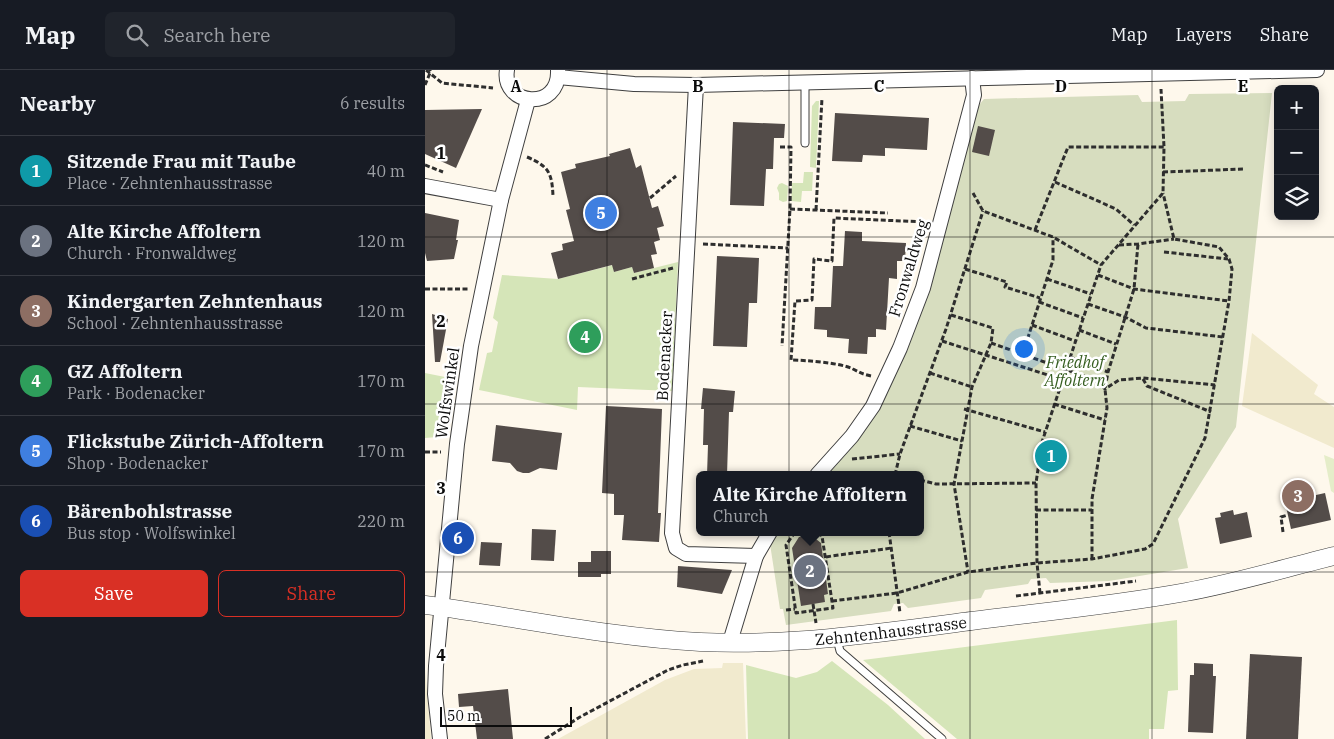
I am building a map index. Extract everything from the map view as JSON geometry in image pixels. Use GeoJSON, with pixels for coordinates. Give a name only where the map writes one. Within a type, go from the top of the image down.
{"type":"FeatureCollection","features":[{"type":"Feature","properties":{"kind":"street"},"geometry":{"type":"LineString","coordinates":[[507,70],[511,88],[515,93],[528,100],[544,97],[551,92],[556,85],[558,74],[633,84],[695,85],[805,82],[923,75],[972,78],[1064,73],[1160,74],[1317,70]]}},
{"type":"Feature","properties":{"kind":"street","name":"Fronwaldweg"},"geometry":{"type":"LineString","coordinates":[[821,471],[852,436],[873,406],[900,348],[923,288],[941,222],[974,95],[972,78]]}},
{"type":"Feature","properties":{"kind":"street","name":"Bodenacker"},"geometry":{"type":"LineString","coordinates":[[695,85],[673,533],[676,548],[687,554],[756,556]]}},
{"type":"Feature","properties":{"kind":"street","name":"Wolfswinkel"},"geometry":{"type":"LineString","coordinates":[[440,739],[435,694],[438,640],[443,607],[444,577],[457,444],[471,346],[482,289],[501,200],[528,100]]}},
{"type":"Feature","properties":{"kind":"street"},"geometry":{"type":"LineString","coordinates":[[425,186],[501,200]]}},
{"type":"Feature","properties":{"kind":"street"},"geometry":{"type":"LineString","coordinates":[[730,642],[756,556],[768,536]]}},
{"type":"Feature","properties":{"kind":"street","name":"Zehntenhausstrasse"},"geometry":{"type":"LineString","coordinates":[[425,605],[611,634],[699,642],[778,642],[837,638],[1186,592],[1334,556]]}},
{"type":"Feature","properties":{"kind":"lane"},"geometry":{"type":"LineString","coordinates":[[805,82],[805,143]]}},
{"type":"Feature","properties":{"kind":"lane"},"geometry":{"type":"LineString","coordinates":[[837,638],[840,651],[941,739]]}},
{"type":"Feature","properties":{"kind":"path"},"geometry":{"type":"LineString","coordinates":[[425,85],[429,71],[442,83],[496,88]]}},
{"type":"Feature","properties":{"kind":"path"},"geometry":{"type":"LineString","coordinates":[[1160,74],[1164,147],[1163,193],[1174,239]]}},
{"type":"Feature","properties":{"kind":"path"},"geometry":{"type":"LineString","coordinates":[[816,210],[822,98]]}},
{"type":"Feature","properties":{"kind":"path"},"geometry":{"type":"LineString","coordinates":[[780,147],[791,147],[790,209],[782,346]]}},
{"type":"Feature","properties":{"kind":"path"},"geometry":{"type":"LineString","coordinates":[[1035,230],[1068,147],[1164,147]]}},
{"type":"Feature","properties":{"kind":"path"},"geometry":{"type":"LineString","coordinates":[[514,152],[544,165],[549,172],[553,196]]}},
{"type":"Feature","properties":{"kind":"path"},"geometry":{"type":"LineString","coordinates":[[677,167],[677,185]]}},
{"type":"Feature","properties":{"kind":"path"},"geometry":{"type":"LineString","coordinates":[[1163,172],[1245,169]]}},
{"type":"Feature","properties":{"kind":"path"},"geometry":{"type":"LineString","coordinates":[[650,198],[677,176]]}},
{"type":"Feature","properties":{"kind":"path"},"geometry":{"type":"LineString","coordinates":[[1055,182],[1116,210],[1135,225]]}},
{"type":"Feature","properties":{"kind":"path"},"geometry":{"type":"LineString","coordinates":[[973,193],[983,211],[1053,237],[1101,265]]}},
{"type":"Feature","properties":{"kind":"path"},"geometry":{"type":"LineString","coordinates":[[1142,580],[1040,593],[1037,563],[1036,483],[1042,442],[1101,265],[1163,193]]}},
{"type":"Feature","properties":{"kind":"path"},"geometry":{"type":"LineString","coordinates":[[790,209],[888,213]]}},
{"type":"Feature","properties":{"kind":"path"},"geometry":{"type":"LineString","coordinates":[[896,471],[900,454],[951,315],[983,211]]}},
{"type":"Feature","properties":{"kind":"path"},"geometry":{"type":"LineString","coordinates":[[885,379],[859,373],[852,368],[806,360],[791,360],[795,301],[812,300],[814,259],[832,261],[834,218],[941,222]]}},
{"type":"Feature","properties":{"kind":"path"},"geometry":{"type":"LineString","coordinates":[[1023,353],[1053,260],[1053,237]]}},
{"type":"Feature","properties":{"kind":"path"},"geometry":{"type":"LineString","coordinates":[[832,601],[897,593],[968,572],[1037,563],[1092,559],[1145,549],[1153,544],[1205,438],[1229,301],[1232,269],[1229,259],[1219,247],[1174,239],[1138,244],[1118,244]]}},
{"type":"Feature","properties":{"kind":"path"},"geometry":{"type":"LineString","coordinates":[[687,243],[788,248]]}},
{"type":"Feature","properties":{"kind":"path"},"geometry":{"type":"LineString","coordinates":[[1092,559],[1092,499],[1107,408],[1105,389],[1108,372],[1134,289],[1138,244]]}},
{"type":"Feature","properties":{"kind":"path"},"geometry":{"type":"LineString","coordinates":[[1164,252],[1229,259]]}},
{"type":"Feature","properties":{"kind":"path"},"geometry":{"type":"LineString","coordinates":[[632,279],[673,268],[673,258]]}},
{"type":"Feature","properties":{"kind":"path"},"geometry":{"type":"LineString","coordinates":[[965,269],[1007,282],[1005,287],[1083,318]]}},
{"type":"Feature","properties":{"kind":"path"},"geometry":{"type":"LineString","coordinates":[[1098,276],[1134,289],[1229,301]]}},
{"type":"Feature","properties":{"kind":"path"},"geometry":{"type":"LineString","coordinates":[[1047,279],[1091,294]]}},
{"type":"Feature","properties":{"kind":"path"},"geometry":{"type":"LineString","coordinates":[[425,289],[482,289]]}},
{"type":"Feature","properties":{"kind":"path"},"geometry":{"type":"LineString","coordinates":[[1088,304],[1125,317],[1146,328],[1223,337]]}},
{"type":"Feature","properties":{"kind":"path"},"geometry":{"type":"LineString","coordinates":[[951,315],[993,328],[991,343],[972,387],[966,409],[954,484],[968,572]]}},
{"type":"Feature","properties":{"kind":"path"},"geometry":{"type":"LineString","coordinates":[[1032,325],[1075,341]]}},
{"type":"Feature","properties":{"kind":"path"},"geometry":{"type":"LineString","coordinates":[[1079,330],[1117,344]]}},
{"type":"Feature","properties":{"kind":"path"},"geometry":{"type":"LineString","coordinates":[[941,341],[1051,376],[1053,379],[1062,382]]}},
{"type":"Feature","properties":{"kind":"path"},"geometry":{"type":"LineString","coordinates":[[991,343],[1095,380],[1105,389]]}},
{"type":"Feature","properties":{"kind":"path"},"geometry":{"type":"LineString","coordinates":[[1070,357],[1108,372]]}},
{"type":"Feature","properties":{"kind":"path"},"geometry":{"type":"LineString","coordinates":[[930,373],[972,387]]}},
{"type":"Feature","properties":{"kind":"path"},"geometry":{"type":"LineString","coordinates":[[1105,389],[1119,380],[1143,378],[1215,386]]}},
{"type":"Feature","properties":{"kind":"path"},"geometry":{"type":"LineString","coordinates":[[1143,378],[1147,386],[1211,412]]}},
{"type":"Feature","properties":{"kind":"path"},"geometry":{"type":"LineString","coordinates":[[1054,404],[1105,420]]}},
{"type":"Feature","properties":{"kind":"path"},"geometry":{"type":"LineString","coordinates":[[966,409],[1045,432]]}},
{"type":"Feature","properties":{"kind":"path"},"geometry":{"type":"LineString","coordinates":[[911,426],[961,441]]}},
{"type":"Feature","properties":{"kind":"path"},"geometry":{"type":"LineString","coordinates":[[839,451],[853,459],[900,454]]}},
{"type":"Feature","properties":{"kind":"path"},"geometry":{"type":"LineString","coordinates":[[425,452],[441,452]]}},
{"type":"Feature","properties":{"kind":"path"},"geometry":{"type":"LineString","coordinates":[[924,481],[936,484],[1036,483]]}},
{"type":"Feature","properties":{"kind":"path"},"geometry":{"type":"LineString","coordinates":[[1036,510],[1092,510]]}},
{"type":"Feature","properties":{"kind":"path"},"geometry":{"type":"LineString","coordinates":[[1283,532],[1281,517],[1287,515]]}},
{"type":"Feature","properties":{"kind":"path"},"geometry":{"type":"LineString","coordinates":[[792,536],[786,545],[796,612],[833,608],[822,536]]}},
{"type":"Feature","properties":{"kind":"path"},"geometry":{"type":"LineString","coordinates":[[890,536],[900,613]]}},
{"type":"Feature","properties":{"kind":"path"},"geometry":{"type":"LineString","coordinates":[[826,556],[891,548]]}},
{"type":"Feature","properties":{"kind":"path"},"geometry":{"type":"LineString","coordinates":[[813,604],[815,620]]}},
{"type":"Feature","properties":{"kind":"path"},"geometry":{"type":"LineString","coordinates":[[786,610],[795,609]]}},
{"type":"Feature","properties":{"kind":"path"},"geometry":{"type":"LineString","coordinates":[[545,739],[580,717],[668,670],[698,662]]}},
{"type":"Feature","properties":{"kind":"shaded area"},"geometry":{"type":"Polygon","coordinates":[[[1252,333],[1318,385],[1314,394],[1334,407],[1334,448],[1242,406],[1252,333]]]}},
{"type":"Feature","properties":{"kind":"shaded area"},"geometry":{"type":"Polygon","coordinates":[[[723,663],[743,663],[746,739],[558,739],[665,680],[694,669],[722,668],[723,663]]]}},
{"type":"Feature","properties":{"kind":"shaded area"},"geometry":{"type":"Polygon","coordinates":[[[425,668],[431,739],[425,739],[425,668]]]}},
{"type":"Feature","properties":{"kind":"green space","name":"Friedhof Affoltern"},"geometry":{"type":"Polygon","coordinates":[[[1272,93],[1236,427],[1178,519],[1188,568],[1109,581],[1050,583],[1046,578],[1031,579],[1028,584],[985,590],[981,598],[908,608],[903,603],[894,604],[891,611],[786,625],[783,609],[780,609],[770,544],[774,536],[924,536],[924,471],[830,471],[864,431],[885,396],[905,353],[979,105],[984,99],[1138,95],[1142,102],[1185,101],[1189,94],[1272,93]]]}},
{"type":"Feature","properties":{"kind":"green space"},"geometry":{"type":"Polygon","coordinates":[[[816,101],[819,101],[816,168],[810,167],[812,106],[816,101]]]}},
{"type":"Feature","properties":{"kind":"green space"},"geometry":{"type":"Polygon","coordinates":[[[804,172],[813,172],[812,191],[802,191],[801,202],[791,201],[792,183],[803,183],[804,172]]]}},
{"type":"Feature","properties":{"kind":"green space"},"geometry":{"type":"Polygon","coordinates":[[[782,183],[788,186],[787,201],[783,202],[779,200],[777,188],[782,183]]]}},
{"type":"Feature","properties":{"kind":"green space"},"geometry":{"type":"Polygon","coordinates":[[[678,262],[672,391],[578,387],[577,410],[479,390],[487,353],[492,352],[498,322],[493,318],[502,275],[558,279],[613,265],[614,272],[632,267],[634,273],[678,262]]]}},
{"type":"Feature","properties":{"kind":"green space"},"geometry":{"type":"Polygon","coordinates":[[[425,373],[445,377],[437,437],[425,438],[425,373]]]}},
{"type":"Feature","properties":{"kind":"green space"},"geometry":{"type":"Polygon","coordinates":[[[1324,455],[1334,459],[1334,493],[1331,491],[1324,455]]]}},
{"type":"Feature","properties":{"kind":"green space"},"geometry":{"type":"Polygon","coordinates":[[[1177,620],[1178,690],[1168,691],[1164,729],[1149,729],[1149,739],[957,739],[863,660],[1177,620]]]}},
{"type":"Feature","properties":{"kind":"green space"},"geometry":{"type":"Polygon","coordinates":[[[832,661],[888,705],[925,739],[748,739],[746,665],[796,678],[817,672],[832,661]]]}},
{"type":"Feature","properties":{"kind":"building"},"geometry":{"type":"Polygon","coordinates":[[[482,109],[456,168],[425,154],[425,110],[482,109]]]}},
{"type":"Feature","properties":{"kind":"building"},"geometry":{"type":"Polygon","coordinates":[[[835,113],[929,118],[927,150],[885,148],[885,156],[863,155],[862,162],[832,161],[835,113]]]}},
{"type":"Feature","properties":{"kind":"building"},"geometry":{"type":"Polygon","coordinates":[[[733,122],[785,124],[784,138],[774,138],[773,169],[766,169],[764,206],[730,205],[733,122]]]}},
{"type":"Feature","properties":{"kind":"building"},"geometry":{"type":"Polygon","coordinates":[[[978,126],[995,130],[989,156],[972,152],[978,126]]]}},
{"type":"Feature","properties":{"kind":"building"},"geometry":{"type":"Polygon","coordinates":[[[630,148],[636,168],[641,165],[652,208],[658,206],[664,226],[657,228],[660,240],[654,242],[657,254],[651,255],[654,268],[634,273],[632,267],[614,272],[612,265],[558,279],[551,253],[563,250],[562,244],[574,241],[566,210],[570,209],[561,172],[576,168],[575,164],[610,156],[609,154],[630,148]]]}},
{"type":"Feature","properties":{"kind":"building"},"geometry":{"type":"Polygon","coordinates":[[[425,213],[459,220],[456,240],[458,240],[454,259],[427,261],[425,253],[425,213]]]}},
{"type":"Feature","properties":{"kind":"building"},"geometry":{"type":"Polygon","coordinates":[[[845,231],[862,232],[862,241],[906,243],[905,261],[897,261],[897,279],[889,278],[886,330],[876,329],[876,337],[868,337],[867,354],[848,353],[849,339],[827,337],[827,330],[814,329],[815,307],[831,307],[833,266],[843,266],[845,231]]]}},
{"type":"Feature","properties":{"kind":"building"},"geometry":{"type":"Polygon","coordinates":[[[717,256],[759,258],[757,303],[749,303],[747,347],[713,346],[717,256]]]}},
{"type":"Feature","properties":{"kind":"building"},"geometry":{"type":"Polygon","coordinates":[[[432,314],[448,319],[440,362],[435,362],[432,314]]]}},
{"type":"Feature","properties":{"kind":"building"},"geometry":{"type":"Polygon","coordinates":[[[703,388],[735,391],[733,412],[729,412],[727,471],[707,471],[708,445],[703,445],[704,409],[701,409],[703,388]]]}},
{"type":"Feature","properties":{"kind":"building"},"geometry":{"type":"Polygon","coordinates":[[[606,406],[662,409],[658,513],[661,513],[659,542],[622,540],[624,515],[614,515],[614,494],[602,493],[606,406]]]}},
{"type":"Feature","properties":{"kind":"building"},"geometry":{"type":"Polygon","coordinates":[[[496,425],[562,433],[557,470],[540,468],[529,473],[523,473],[517,471],[510,463],[492,461],[496,425]]]}},
{"type":"Feature","properties":{"kind":"building"},"geometry":{"type":"Polygon","coordinates":[[[1325,493],[1331,520],[1291,529],[1285,502],[1325,493]]]}},
{"type":"Feature","properties":{"kind":"building"},"geometry":{"type":"Polygon","coordinates":[[[1233,510],[1234,515],[1247,512],[1252,537],[1220,544],[1215,518],[1221,517],[1220,513],[1233,510]]]}},
{"type":"Feature","properties":{"kind":"building"},"geometry":{"type":"Polygon","coordinates":[[[532,529],[556,530],[554,561],[531,560],[532,529]]]}},
{"type":"Feature","properties":{"kind":"building"},"geometry":{"type":"Polygon","coordinates":[[[812,536],[821,543],[828,594],[824,595],[825,602],[801,606],[792,548],[799,537],[812,536]]]}},
{"type":"Feature","properties":{"kind":"building"},"geometry":{"type":"Polygon","coordinates":[[[481,542],[502,543],[500,566],[479,565],[481,542]]]}},
{"type":"Feature","properties":{"kind":"building"},"geometry":{"type":"Polygon","coordinates":[[[591,551],[611,551],[611,574],[601,574],[601,577],[578,577],[578,562],[591,562],[591,551]]]}},
{"type":"Feature","properties":{"kind":"building"},"geometry":{"type":"Polygon","coordinates":[[[678,566],[732,570],[722,594],[677,587],[678,566]]]}},
{"type":"Feature","properties":{"kind":"building"},"geometry":{"type":"Polygon","coordinates":[[[1250,654],[1302,657],[1298,739],[1246,739],[1250,654]]]}},
{"type":"Feature","properties":{"kind":"building"},"geometry":{"type":"Polygon","coordinates":[[[1194,663],[1213,664],[1213,676],[1216,676],[1213,733],[1188,732],[1190,675],[1194,675],[1194,663]]]}},
{"type":"Feature","properties":{"kind":"building"},"geometry":{"type":"Polygon","coordinates":[[[508,689],[513,739],[477,739],[473,706],[459,707],[458,694],[508,689]]]}},
{"type":"Feature","properties":{"kind":"place","name":"Flickstube Zürich-Affoltern"},"geometry":{"type":"Point","coordinates":[601,213]}},
{"type":"Feature","properties":{"kind":"place","name":"GZ Affoltern"},"geometry":{"type":"Point","coordinates":[585,337]}},
{"type":"Feature","properties":{"kind":"place","name":"Sitzende Frau mit Taube"},"geometry":{"type":"Point","coordinates":[1051,456]}},
{"type":"Feature","properties":{"kind":"place","name":"Kindergarten Zehntenhaus"},"geometry":{"type":"Point","coordinates":[1298,496]}},
{"type":"Feature","properties":{"kind":"place","name":"Bärenbohlstrasse"},"geometry":{"type":"Point","coordinates":[458,538]}},
{"type":"Feature","properties":{"kind":"place","name":"Alte Kirche Affoltern"},"geometry":{"type":"Point","coordinates":[810,571]}}]}
